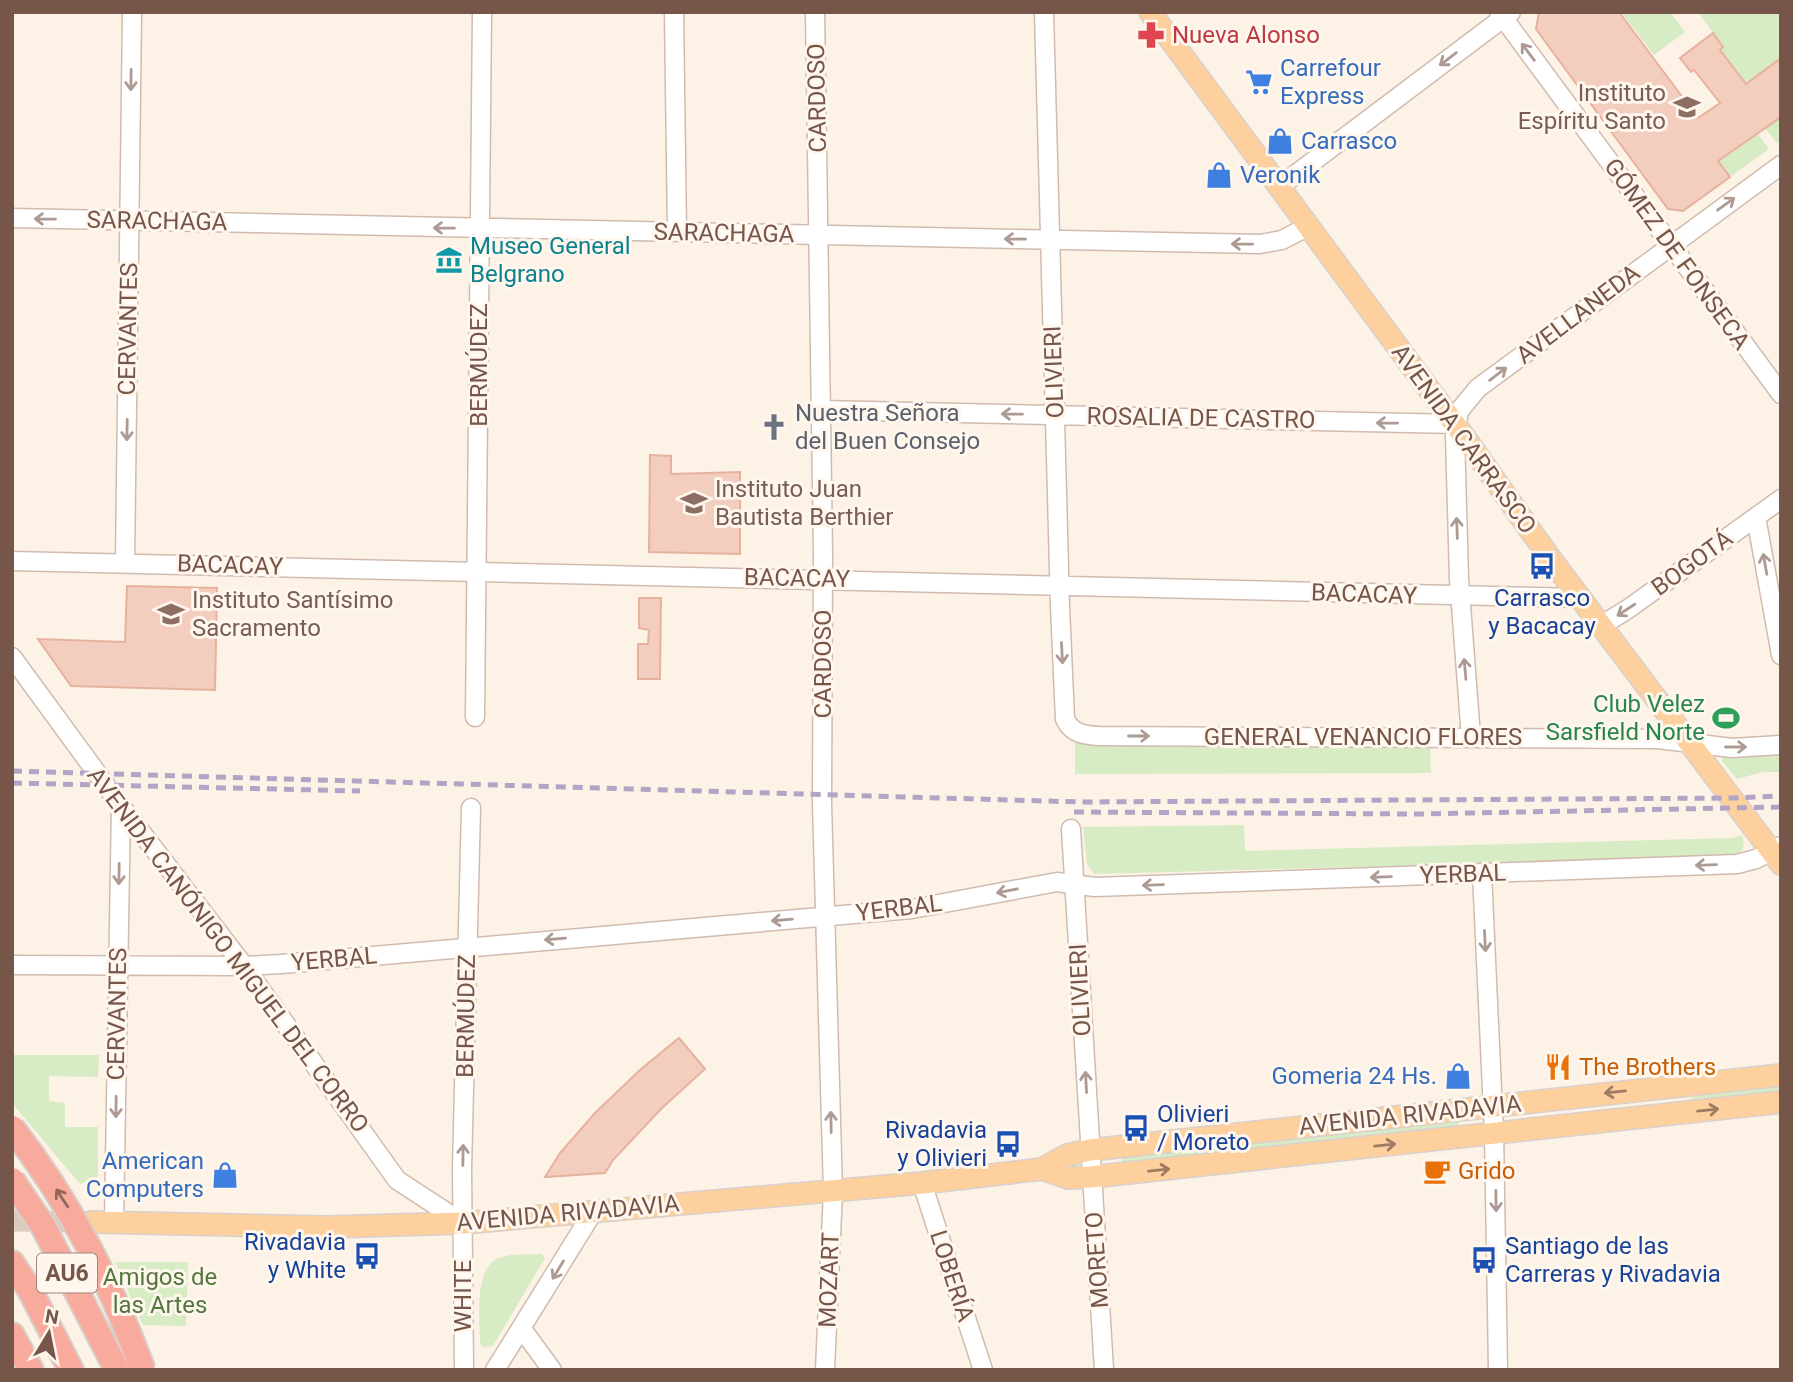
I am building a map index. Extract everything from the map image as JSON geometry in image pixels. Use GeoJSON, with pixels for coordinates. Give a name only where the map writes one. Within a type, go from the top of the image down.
{"type":"FeatureCollection","features":[{"type":"Feature","properties":{"kind":"highway"},"geometry":{"type":"LineString","coordinates":[[12,1128],[36,1158],[69,1209],[106,1278],[143,1370]]}},
{"type":"Feature","properties":{"kind":"highway","name":"AU6"},"geometry":{"type":"LineString","coordinates":[[12,1180],[43,1226],[117,1370]]}},
{"type":"Feature","properties":{"kind":"highway","name":"AU6"},"geometry":{"type":"LineString","coordinates":[[12,1263],[71,1370]]}},
{"type":"Feature","properties":{"kind":"highway"},"geometry":{"type":"LineString","coordinates":[[12,1335],[31,1370]]}},
{"type":"Feature","properties":{"kind":"main road","name":"AVENIDA CARRASCO"},"geometry":{"type":"LineString","coordinates":[[1150,12],[1550,558],[1778,853]]}},
{"type":"Feature","properties":{"kind":"main road","name":"AVENIDA RIVADAVIA"},"geometry":{"type":"LineString","coordinates":[[92,1222],[328,1227],[463,1223],[593,1212],[922,1183],[1042,1169],[1067,1155],[1090,1150],[1781,1075]]}},
{"type":"Feature","properties":{"kind":"main road","name":"AVENIDA RIVADAVIA"},"geometry":{"type":"LineString","coordinates":[[1042,1169],[1068,1178],[1091,1177],[1781,1102]]}},
{"type":"Feature","properties":{"kind":"street","name":"CERVANTES"},"geometry":{"type":"LineString","coordinates":[[125,562],[132,12]]}},
{"type":"Feature","properties":{"kind":"street","name":"BERMÚDEZ"},"geometry":{"type":"LineString","coordinates":[[475,717],[482,12]]}},
{"type":"Feature","properties":{"kind":"street"},"geometry":{"type":"LineString","coordinates":[[674,12],[677,231]]}},
{"type":"Feature","properties":{"kind":"street","name":"CARDOSO"},"geometry":{"type":"LineString","coordinates":[[815,12],[824,578],[822,804],[833,1191]]}},
{"type":"Feature","properties":{"kind":"street","name":"OLIVIERI"},"geometry":{"type":"LineString","coordinates":[[1044,12],[1060,585],[1066,719],[1073,730]]}},
{"type":"Feature","properties":{"kind":"street"},"geometry":{"type":"LineString","coordinates":[[1279,187],[1504,14]]}},
{"type":"Feature","properties":{"kind":"street","name":"GÓMEZ DE FONSECA"},"geometry":{"type":"LineString","coordinates":[[1504,14],[1781,394]]}},
{"type":"Feature","properties":{"kind":"street","name":"AVELLANEDA"},"geometry":{"type":"LineString","coordinates":[[1455,425],[1459,411],[1478,388],[1781,165]]}},
{"type":"Feature","properties":{"kind":"street","name":"SARACHAGA"},"geometry":{"type":"LineString","coordinates":[[12,218],[1260,244],[1282,240],[1307,227]]}},
{"type":"Feature","properties":{"kind":"street","name":"ROSALIA DE CASTRO"},"geometry":{"type":"LineString","coordinates":[[821,410],[1455,425]]}},
{"type":"Feature","properties":{"kind":"street"},"geometry":{"type":"LineString","coordinates":[[1455,425],[1460,596],[1471,737]]}},
{"type":"Feature","properties":{"kind":"street","name":"BOGOTÁ"},"geometry":{"type":"LineString","coordinates":[[1602,625],[1781,499]]}},
{"type":"Feature","properties":{"kind":"street"},"geometry":{"type":"LineString","coordinates":[[1756,517],[1781,655]]}},
{"type":"Feature","properties":{"kind":"street","name":"BACACAY"},"geometry":{"type":"LineString","coordinates":[[12,561],[824,578],[1582,598]]}},
{"type":"Feature","properties":{"kind":"street","name":"AVENIDA CANÓNIGO MIGUEL DEL CORRO"},"geometry":{"type":"LineString","coordinates":[[12,657],[121,806],[244,966],[397,1180],[463,1223]]}},
{"type":"Feature","properties":{"kind":"street","name":"GENERAL VENANCIO FLORES"},"geometry":{"type":"LineString","coordinates":[[1073,730],[1079,734],[1098,736],[1658,739],[1732,748],[1781,746]]}},
{"type":"Feature","properties":{"kind":"street","name":"CERVANTES"},"geometry":{"type":"LineString","coordinates":[[114,1223],[121,806]]}},
{"type":"Feature","properties":{"kind":"street","name":"BERMÚDEZ"},"geometry":{"type":"LineString","coordinates":[[463,1223],[471,808]]}},
{"type":"Feature","properties":{"kind":"street","name":"OLIVIERI"},"geometry":{"type":"LineString","coordinates":[[1071,829],[1090,1150]]}},
{"type":"Feature","properties":{"kind":"street","name":"YERBAL"},"geometry":{"type":"LineString","coordinates":[[12,965],[244,966],[912,909],[1057,882],[1095,887],[1737,864],[1778,853]]}},
{"type":"Feature","properties":{"kind":"street"},"geometry":{"type":"LineString","coordinates":[[1482,873],[1494,1133],[1498,1370]]}},
{"type":"Feature","properties":{"kind":"street","name":"MORETO"},"geometry":{"type":"LineString","coordinates":[[1090,1150],[1104,1370]]}},
{"type":"Feature","properties":{"kind":"street","name":"LOBERÍA"},"geometry":{"type":"LineString","coordinates":[[922,1183],[983,1370]]}},
{"type":"Feature","properties":{"kind":"street","name":"MOZART"},"geometry":{"type":"LineString","coordinates":[[825,1370],[833,1191]]}},
{"type":"Feature","properties":{"kind":"street","name":"WHITE"},"geometry":{"type":"LineString","coordinates":[[495,1370],[593,1212]]}},
{"type":"Feature","properties":{"kind":"street","name":"WHITE"},"geometry":{"type":"LineString","coordinates":[[463,1223],[464,1370]]}},
{"type":"Feature","properties":{"kind":"street"},"geometry":{"type":"LineString","coordinates":[[522,1329],[552,1370]]}},
{"type":"Feature","properties":{"kind":"green space"},"geometry":{"type":"Polygon","coordinates":[[[1621,12],[1670,12],[1685,32],[1654,55],[1621,12]]]}},
{"type":"Feature","properties":{"kind":"green space"},"geometry":{"type":"Polygon","coordinates":[[[1698,12],[1781,12],[1781,58],[1746,84],[1720,50],[1723,46],[1698,12]]]}},
{"type":"Feature","properties":{"kind":"green space"},"geometry":{"type":"Polygon","coordinates":[[[1781,117],[1781,140],[1777,143],[1765,128],[1781,117]]]}},
{"type":"Feature","properties":{"kind":"green space"},"geometry":{"type":"Polygon","coordinates":[[[1757,133],[1769,149],[1730,177],[1718,161],[1757,133]]]}},
{"type":"Feature","properties":{"kind":"green space"},"geometry":{"type":"Polygon","coordinates":[[[1075,743],[1430,745],[1431,773],[1075,774],[1075,743]]]}},
{"type":"Feature","properties":{"kind":"green space"},"geometry":{"type":"Polygon","coordinates":[[[1781,752],[1781,772],[1763,772],[1737,779],[1721,760],[1727,755],[1781,752]]]}},
{"type":"Feature","properties":{"kind":"green space"},"geometry":{"type":"Polygon","coordinates":[[[1244,825],[1245,851],[1732,838],[1742,835],[1744,843],[1742,851],[1730,857],[1094,874],[1087,864],[1083,827],[1244,825]]]}},
{"type":"Feature","properties":{"kind":"green space"},"geometry":{"type":"Polygon","coordinates":[[[12,1055],[99,1055],[98,1077],[49,1076],[49,1101],[65,1103],[65,1127],[98,1127],[98,1177],[80,1184],[12,1103],[12,1055]]]}},
{"type":"Feature","properties":{"kind":"green space"},"geometry":{"type":"Polygon","coordinates":[[[1781,1085],[1781,1091],[1530,1119],[1686,1101],[1698,1094],[1781,1085]]]}},
{"type":"Feature","properties":{"kind":"green space"},"geometry":{"type":"Polygon","coordinates":[[[1458,1121],[1458,1126],[1122,1162],[1122,1157],[1458,1121]]]}},
{"type":"Feature","properties":{"kind":"green space"},"geometry":{"type":"Polygon","coordinates":[[[542,1254],[545,1258],[493,1346],[483,1347],[480,1343],[479,1309],[485,1272],[491,1264],[504,1256],[542,1254]]]}},
{"type":"Feature","properties":{"kind":"green space","name":"Amigos de las Artes"},"geometry":{"type":"Polygon","coordinates":[[[115,1262],[188,1262],[186,1326],[143,1325],[115,1262]]]}},
{"type":"Feature","properties":{"kind":"building","name":"Instituto Espíritu Santo"},"geometry":{"type":"Polygon","coordinates":[[[1539,12],[1619,12],[1698,118],[1720,103],[1694,70],[1691,72],[1680,58],[1713,33],[1723,47],[1720,50],[1746,84],[1781,58],[1781,117],[1718,161],[1730,177],[1683,211],[1668,209],[1536,29],[1539,12]]]}},
{"type":"Feature","properties":{"kind":"building","name":"Instituto Juan Bautista Berthier"},"geometry":{"type":"Polygon","coordinates":[[[650,455],[671,456],[671,474],[740,472],[740,554],[649,552],[650,455]]]}},
{"type":"Feature","properties":{"kind":"building","name":"Instituto Santísimo Sacramento"},"geometry":{"type":"Polygon","coordinates":[[[127,586],[217,588],[215,690],[71,686],[38,639],[125,642],[127,586]]]}},
{"type":"Feature","properties":{"kind":"building"},"geometry":{"type":"Polygon","coordinates":[[[639,598],[661,598],[660,679],[638,679],[638,644],[648,644],[649,630],[639,628],[639,598]]]}},
{"type":"Feature","properties":{"kind":"building"},"geometry":{"type":"Polygon","coordinates":[[[679,1038],[705,1069],[661,1109],[613,1160],[605,1173],[545,1177],[560,1153],[595,1113],[640,1070],[679,1038]]]}},
{"type":"Feature","properties":{"kind":"tunnel"},"geometry":{"type":"LineString","coordinates":[[12,1221],[87,1222]]}},
{"type":"Feature","properties":{"kind":"railway"},"geometry":{"type":"LineString","coordinates":[[12,771],[1080,802],[1781,796]]}},
{"type":"Feature","properties":{"kind":"railway"},"geometry":{"type":"LineString","coordinates":[[12,783],[360,791]]}},
{"type":"Feature","properties":{"kind":"railway"},"geometry":{"type":"LineString","coordinates":[[1074,812],[1418,814],[1781,807]]}},
{"type":"Feature","properties":{"kind":"place","name":"Nueva Alonso"},"geometry":{"type":"Point","coordinates":[1151,35]}},
{"type":"Feature","properties":{"kind":"place","name":"Carrefour Express"},"geometry":{"type":"Point","coordinates":[1259,82]}},
{"type":"Feature","properties":{"kind":"place","name":"Instituto Espíritu Santo"},"geometry":{"type":"Point","coordinates":[1687,107]}},
{"type":"Feature","properties":{"kind":"place","name":"Carrasco"},"geometry":{"type":"Point","coordinates":[1280,141]}},
{"type":"Feature","properties":{"kind":"place","name":"Veronik"},"geometry":{"type":"Point","coordinates":[1219,175]}},
{"type":"Feature","properties":{"kind":"place","name":"Museo General Belgrano"},"geometry":{"type":"Point","coordinates":[449,260]}},
{"type":"Feature","properties":{"kind":"place","name":"Nuestra Señora del Buen Consejo"},"geometry":{"type":"Point","coordinates":[774,427]}},
{"type":"Feature","properties":{"kind":"place","name":"Instituto Juan Bautista Berthier"},"geometry":{"type":"Point","coordinates":[694,503]}},
{"type":"Feature","properties":{"kind":"place","name":"Carrasco y Bacacay"},"geometry":{"type":"Point","coordinates":[1542,566]}},
{"type":"Feature","properties":{"kind":"place","name":"Instituto Santísimo Sacramento"},"geometry":{"type":"Point","coordinates":[171,614]}},
{"type":"Feature","properties":{"kind":"place","name":"Club Velez Sarsfield Norte"},"geometry":{"type":"Point","coordinates":[1726,718]}},
{"type":"Feature","properties":{"kind":"place","name":"The Brothers"},"geometry":{"type":"Point","coordinates":[1558,1067]}},
{"type":"Feature","properties":{"kind":"place","name":"Gomeria 24 Hs."},"geometry":{"type":"Point","coordinates":[1458,1076]}},
{"type":"Feature","properties":{"kind":"place","name":"Olivieri / Moreto"},"geometry":{"type":"Point","coordinates":[1136,1128]}},
{"type":"Feature","properties":{"kind":"place","name":"Rivadavia y Olivieri"},"geometry":{"type":"Point","coordinates":[1008,1144]}},
{"type":"Feature","properties":{"kind":"place","name":"Grido"},"geometry":{"type":"Point","coordinates":[1437,1171]}},
{"type":"Feature","properties":{"kind":"place","name":"American Computers"},"geometry":{"type":"Point","coordinates":[225,1175]}},
{"type":"Feature","properties":{"kind":"place","name":"Rivadavia y White"},"geometry":{"type":"Point","coordinates":[367,1256]}},
{"type":"Feature","properties":{"kind":"place","name":"Santiago de las Carreras y Rivadavia"},"geometry":{"type":"Point","coordinates":[1484,1260]}}]}
